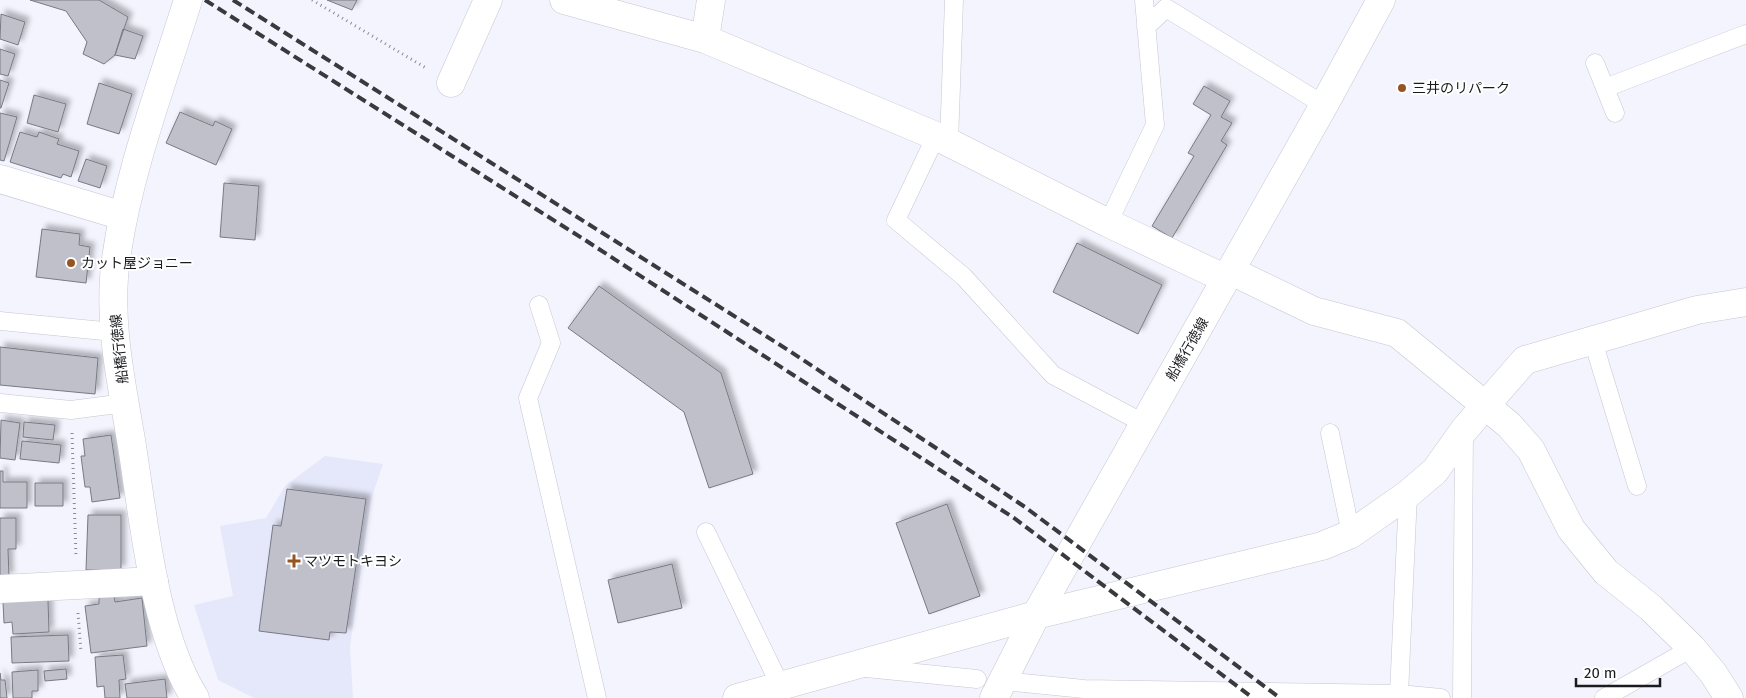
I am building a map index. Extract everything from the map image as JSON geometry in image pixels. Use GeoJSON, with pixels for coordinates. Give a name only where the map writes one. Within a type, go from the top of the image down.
{"type":"FeatureCollection","features":[{"type":"Feature","properties":{"kind":"street","name":"船橋行徳線"},"geometry":{"type":"LineString","coordinates":[[188,0],[123,216],[115,261],[114,332],[154,581],[170,642],[188,686],[196,698]]}},
{"type":"Feature","properties":{"kind":"street"},"geometry":{"type":"LineString","coordinates":[[450,83],[488,0]]}},
{"type":"Feature","properties":{"kind":"street"},"geometry":{"type":"LineString","coordinates":[[564,0],[705,39],[943,140],[1108,223],[1229,275],[1314,311],[1397,333],[1509,425],[1531,450],[1571,528],[1606,572],[1651,608],[1692,648],[1713,673],[1729,698]]}},
{"type":"Feature","properties":{"kind":"street"},"geometry":{"type":"LineString","coordinates":[[705,39],[711,0]]}},
{"type":"Feature","properties":{"kind":"street","name":"船橋行徳線"},"geometry":{"type":"LineString","coordinates":[[991,686],[1036,615],[1145,424],[1381,0]]}},
{"type":"Feature","properties":{"kind":"street"},"geometry":{"type":"LineString","coordinates":[[0,179],[123,216]]}},
{"type":"Feature","properties":{"kind":"street"},"geometry":{"type":"LineString","coordinates":[[737,698],[1036,615],[1322,546],[1351,534],[1408,494],[1434,471],[1464,430],[1525,360],[1697,310],[1746,302]]}},
{"type":"Feature","properties":{"kind":"street"},"geometry":{"type":"LineString","coordinates":[[0,589],[154,581]]}},
{"type":"Feature","properties":{"kind":"lane"},"geometry":{"type":"LineString","coordinates":[[954,0],[943,140],[896,220],[964,277],[1053,375],[1145,424]]}},
{"type":"Feature","properties":{"kind":"lane"},"geometry":{"type":"LineString","coordinates":[[1108,223],[1155,125],[1144,0]]}},
{"type":"Feature","properties":{"kind":"lane"},"geometry":{"type":"LineString","coordinates":[[1146,27],[1166,8],[1324,105]]}},
{"type":"Feature","properties":{"kind":"lane"},"geometry":{"type":"LineString","coordinates":[[1605,88],[1746,34]]}},
{"type":"Feature","properties":{"kind":"lane"},"geometry":{"type":"LineString","coordinates":[[1595,62],[1615,113]]}},
{"type":"Feature","properties":{"kind":"lane"},"geometry":{"type":"LineString","coordinates":[[539,305],[551,344],[528,398],[597,698]]}},
{"type":"Feature","properties":{"kind":"lane"},"geometry":{"type":"LineString","coordinates":[[0,321],[114,332]]}},
{"type":"Feature","properties":{"kind":"lane"},"geometry":{"type":"LineString","coordinates":[[1593,341],[1637,486]]}},
{"type":"Feature","properties":{"kind":"lane"},"geometry":{"type":"LineString","coordinates":[[0,402],[71,410],[125,403]]}},
{"type":"Feature","properties":{"kind":"lane"},"geometry":{"type":"LineString","coordinates":[[1462,698],[1464,430]]}},
{"type":"Feature","properties":{"kind":"lane"},"geometry":{"type":"LineString","coordinates":[[1330,433],[1351,534]]}},
{"type":"Feature","properties":{"kind":"lane"},"geometry":{"type":"LineString","coordinates":[[1399,694],[1408,494]]}},
{"type":"Feature","properties":{"kind":"lane"},"geometry":{"type":"LineString","coordinates":[[706,532],[780,685]]}},
{"type":"Feature","properties":{"kind":"lane"},"geometry":{"type":"LineString","coordinates":[[1604,698],[1692,648]]}},
{"type":"Feature","properties":{"kind":"lane"},"geometry":{"type":"LineString","coordinates":[[848,666],[991,686],[1399,694],[1441,698]]}},
{"type":"Feature","properties":{"kind":"path"},"geometry":{"type":"LineString","coordinates":[[312,0],[450,83]]}},
{"type":"Feature","properties":{"kind":"path"},"geometry":{"type":"LineString","coordinates":[[71,410],[76,585],[81,652]]}},
{"type":"Feature","properties":{"kind":"shaded area","name":"マツモトキヨシ"},"geometry":{"type":"Polygon","coordinates":[[[325,456],[383,464],[371,499],[350,647],[353,698],[254,698],[218,680],[194,605],[233,596],[220,526],[266,518],[285,486],[325,456]]]}},
{"type":"Feature","properties":{"kind":"building"},"geometry":{"type":"Polygon","coordinates":[[[30,0],[99,0],[128,17],[115,55],[104,64],[83,54],[87,42],[66,11],[30,0]]]}},
{"type":"Feature","properties":{"kind":"building"},"geometry":{"type":"Polygon","coordinates":[[[327,0],[357,0],[352,10],[327,0]]]}},
{"type":"Feature","properties":{"kind":"building"},"geometry":{"type":"Polygon","coordinates":[[[1,14],[25,22],[18,45],[0,39],[1,14]]]}},
{"type":"Feature","properties":{"kind":"building"},"geometry":{"type":"Polygon","coordinates":[[[123,29],[143,36],[135,59],[115,55],[123,29]]]}},
{"type":"Feature","properties":{"kind":"building"},"geometry":{"type":"Polygon","coordinates":[[[0,49],[15,54],[8,76],[0,74],[0,49]]]}},
{"type":"Feature","properties":{"kind":"building"},"geometry":{"type":"Polygon","coordinates":[[[0,80],[9,83],[1,108],[0,108],[0,80]]]}},
{"type":"Feature","properties":{"kind":"building"},"geometry":{"type":"Polygon","coordinates":[[[99,83],[132,94],[119,134],[87,124],[99,83]]]}},
{"type":"Feature","properties":{"kind":"building"},"geometry":{"type":"Polygon","coordinates":[[[1204,86],[1230,101],[1221,117],[1232,123],[1221,141],[1227,145],[1172,238],[1152,226],[1194,156],[1188,153],[1211,115],[1193,104],[1204,86]]]}},
{"type":"Feature","properties":{"kind":"building"},"geometry":{"type":"Polygon","coordinates":[[[34,95],[66,104],[58,132],[27,123],[34,95]]]}},
{"type":"Feature","properties":{"kind":"building"},"geometry":{"type":"Polygon","coordinates":[[[180,112],[213,126],[215,121],[232,129],[216,165],[166,143],[180,112]]]}},
{"type":"Feature","properties":{"kind":"building"},"geometry":{"type":"Polygon","coordinates":[[[0,113],[17,117],[4,161],[0,160],[0,113]]]}},
{"type":"Feature","properties":{"kind":"building"},"geometry":{"type":"Polygon","coordinates":[[[20,132],[37,137],[39,132],[59,139],[57,144],[79,151],[71,177],[63,174],[61,178],[10,162],[20,132]]]}},
{"type":"Feature","properties":{"kind":"building"},"geometry":{"type":"Polygon","coordinates":[[[86,159],[107,166],[100,188],[78,181],[86,159]]]}},
{"type":"Feature","properties":{"kind":"building"},"geometry":{"type":"Polygon","coordinates":[[[224,183],[259,186],[255,240],[220,237],[224,183]]]}},
{"type":"Feature","properties":{"kind":"building"},"geometry":{"type":"Polygon","coordinates":[[[42,229],[80,234],[79,245],[90,247],[86,283],[36,277],[42,229]]]}},
{"type":"Feature","properties":{"kind":"building"},"geometry":{"type":"Polygon","coordinates":[[[1077,243],[1162,285],[1138,334],[1053,292],[1077,243]]]}},
{"type":"Feature","properties":{"kind":"building"},"geometry":{"type":"Polygon","coordinates":[[[599,286],[721,373],[753,474],[709,488],[684,412],[568,328],[599,286]]]}},
{"type":"Feature","properties":{"kind":"building"},"geometry":{"type":"Polygon","coordinates":[[[0,347],[98,358],[95,394],[0,385],[0,347]]]}},
{"type":"Feature","properties":{"kind":"building"},"geometry":{"type":"Polygon","coordinates":[[[1,420],[20,423],[15,460],[0,458],[1,420]]]}},
{"type":"Feature","properties":{"kind":"building"},"geometry":{"type":"Polygon","coordinates":[[[24,422],[55,425],[53,440],[23,437],[24,422]]]}},
{"type":"Feature","properties":{"kind":"building"},"geometry":{"type":"Polygon","coordinates":[[[111,435],[120,498],[92,502],[90,487],[85,487],[81,456],[85,456],[83,439],[111,435]]]}},
{"type":"Feature","properties":{"kind":"building"},"geometry":{"type":"Polygon","coordinates":[[[22,441],[61,445],[59,463],[20,459],[22,441]]]}},
{"type":"Feature","properties":{"kind":"building"},"geometry":{"type":"Polygon","coordinates":[[[0,471],[3,471],[3,482],[27,482],[27,508],[0,508],[0,471]]]}},
{"type":"Feature","properties":{"kind":"building"},"geometry":{"type":"Polygon","coordinates":[[[35,483],[63,483],[63,506],[35,506],[35,483]]]}},
{"type":"Feature","properties":{"kind":"building"},"geometry":{"type":"Polygon","coordinates":[[[287,489],[366,499],[346,633],[330,632],[329,640],[259,631],[273,525],[281,526],[287,489]]]}},
{"type":"Feature","properties":{"kind":"building"},"geometry":{"type":"Polygon","coordinates":[[[947,504],[980,596],[929,614],[896,523],[947,504]]]}},
{"type":"Feature","properties":{"kind":"building"},"geometry":{"type":"Polygon","coordinates":[[[88,515],[121,515],[121,570],[86,570],[88,515]]]}},
{"type":"Feature","properties":{"kind":"building"},"geometry":{"type":"Polygon","coordinates":[[[0,518],[16,518],[16,549],[8,549],[9,577],[0,577],[0,518]]]}},
{"type":"Feature","properties":{"kind":"building"},"geometry":{"type":"Polygon","coordinates":[[[672,564],[682,608],[618,623],[608,580],[672,564]]]}},
{"type":"Feature","properties":{"kind":"building"},"geometry":{"type":"Polygon","coordinates":[[[114,596],[115,602],[142,598],[147,646],[91,653],[85,606],[99,604],[99,598],[114,596]]]}},
{"type":"Feature","properties":{"kind":"building"},"geometry":{"type":"Polygon","coordinates":[[[48,600],[49,632],[13,634],[12,622],[4,623],[3,602],[48,600]]]}},
{"type":"Feature","properties":{"kind":"building"},"geometry":{"type":"Polygon","coordinates":[[[68,635],[69,661],[12,663],[11,637],[68,635]]]}},
{"type":"Feature","properties":{"kind":"building"},"geometry":{"type":"Polygon","coordinates":[[[123,655],[126,679],[119,680],[120,698],[105,698],[104,686],[97,687],[95,657],[123,655]]]}},
{"type":"Feature","properties":{"kind":"building"},"geometry":{"type":"Polygon","coordinates":[[[66,669],[67,679],[45,681],[44,671],[66,669]]]}},
{"type":"Feature","properties":{"kind":"building"},"geometry":{"type":"Polygon","coordinates":[[[38,670],[38,691],[32,691],[32,698],[13,698],[12,672],[38,670]]]}},
{"type":"Feature","properties":{"kind":"building"},"geometry":{"type":"Polygon","coordinates":[[[0,673],[1,680],[5,680],[7,698],[0,698],[0,673]]]}},
{"type":"Feature","properties":{"kind":"building"},"geometry":{"type":"Polygon","coordinates":[[[165,679],[167,698],[127,698],[125,684],[165,679]]]}},
{"type":"Feature","properties":{"kind":"railway"},"geometry":{"type":"LineString","coordinates":[[205,0],[585,240],[1014,518],[1253,698]]}},
{"type":"Feature","properties":{"kind":"railway"},"geometry":{"type":"LineString","coordinates":[[233,0],[788,350],[1025,507],[1280,698]]}},
{"type":"Feature","properties":{"kind":"place","name":"三井のリパーク"},"geometry":{"type":"Point","coordinates":[1402,88]}},
{"type":"Feature","properties":{"kind":"place","name":"カット屋ジョニー"},"geometry":{"type":"Point","coordinates":[71,263]}},
{"type":"Feature","properties":{"kind":"place","name":"マツモトキヨシ"},"geometry":{"type":"Point","coordinates":[294,561]}}]}
